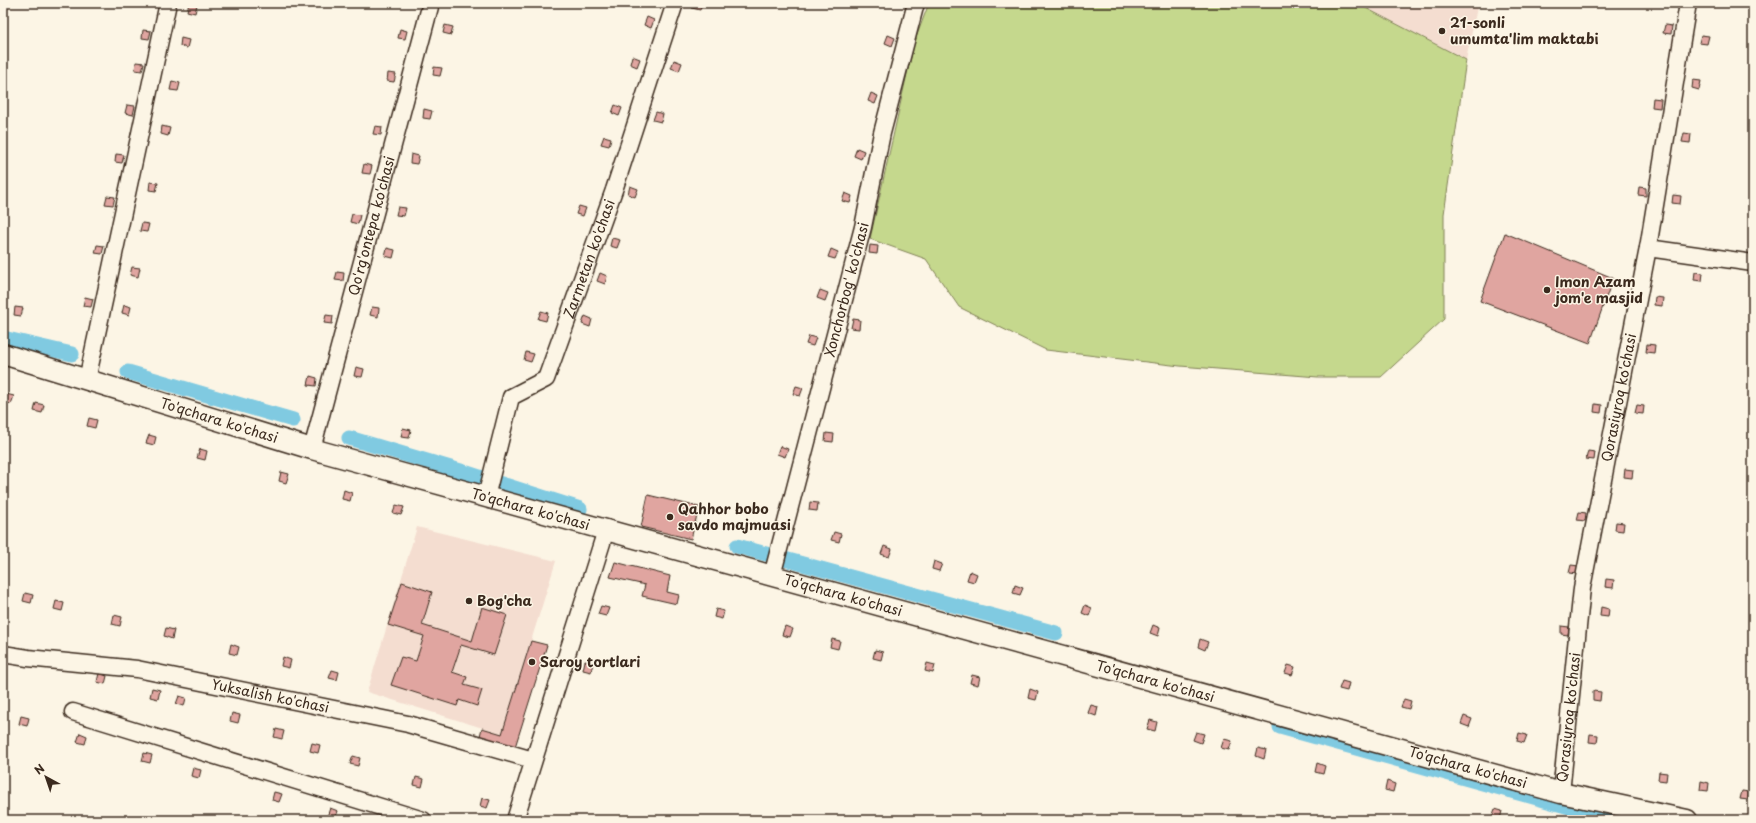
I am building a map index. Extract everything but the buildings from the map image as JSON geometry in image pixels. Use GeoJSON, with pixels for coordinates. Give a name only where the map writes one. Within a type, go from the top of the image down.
{"type":"FeatureCollection","features":[{"type":"Feature","properties":{"kind":"street"},"geometry":{"type":"LineString","coordinates":[[87,380],[168,3]]}},
{"type":"Feature","properties":{"kind":"street","name":"Qo'rg'ontepa ko'chasi"},"geometry":{"type":"LineString","coordinates":[[312,449],[431,3]]}},
{"type":"Feature","properties":{"kind":"street","name":"Zarmetan ko'chasi"},"geometry":{"type":"LineString","coordinates":[[486,497],[511,397],[546,379],[614,190],[675,3]]}},
{"type":"Feature","properties":{"kind":"street","name":"Xonchorbog' ko'chasi"},"geometry":{"type":"LineString","coordinates":[[772,576],[863,227],[882,133],[916,3]]}},
{"type":"Feature","properties":{"kind":"street","name":"Qorasiyroq ko'chasi"},"geometry":{"type":"LineString","coordinates":[[1561,793],[1582,588],[1648,248],[1688,3]]}},
{"type":"Feature","properties":{"kind":"street"},"geometry":{"type":"LineString","coordinates":[[1648,248],[1753,263]]}},
{"type":"Feature","properties":{"kind":"street","name":"To'qchara ko'chasi"},"geometry":{"type":"LineString","coordinates":[[7,357],[312,449],[772,576],[1561,793],[1687,820]]}},
{"type":"Feature","properties":{"kind":"street"},"geometry":{"type":"LineString","coordinates":[[515,820],[606,530]]}},
{"type":"Feature","properties":{"kind":"street","name":"Yuksalish ko'chasi"},"geometry":{"type":"LineString","coordinates":[[3,654],[145,671],[408,724],[533,760]]}},
{"type":"Feature","properties":{"kind":"street"},"geometry":{"type":"LineString","coordinates":[[73,712],[423,820]]}},
{"type":"Feature","properties":{"kind":"shaded area","name":"21-sonli umumta'lim maktabi"},"geometry":{"type":"Polygon","coordinates":[[[1356,3],[1478,3],[1466,60],[1356,3]]]}},
{"type":"Feature","properties":{"kind":"shaded area","name":"Bog'cha"},"geometry":{"type":"Polygon","coordinates":[[[417,527],[556,561],[502,734],[367,692],[417,527]]]}},
{"type":"Feature","properties":{"kind":"green space"},"geometry":{"type":"Polygon","coordinates":[[[929,3],[1356,3],[1466,60],[1444,214],[1444,319],[1381,377],[1318,377],[1180,366],[1046,350],[959,307],[926,259],[870,239],[914,43],[929,3]]]}},
{"type":"Feature","properties":{"kind":"waterway"},"geometry":{"type":"LineString","coordinates":[[3,338],[72,354]]}},
{"type":"Feature","properties":{"kind":"waterway"},"geometry":{"type":"LineString","coordinates":[[128,372],[293,420]]}},
{"type":"Feature","properties":{"kind":"waterway"},"geometry":{"type":"LineString","coordinates":[[349,438],[464,472],[580,509]]}},
{"type":"Feature","properties":{"kind":"waterway"},"geometry":{"type":"LineString","coordinates":[[737,546],[1056,633]]}},
{"type":"Feature","properties":{"kind":"waterway"},"geometry":{"type":"LineString","coordinates":[[1280,727],[1591,813],[1628,820]]}},
{"type":"Feature","properties":{"kind":"place","name":"21-sonli umumta'lim maktabi"},"geometry":{"type":"Point","coordinates":[1442,31]}},
{"type":"Feature","properties":{"kind":"place","name":"Imon Azam jom'e masjid"},"geometry":{"type":"Point","coordinates":[1547,290]}},
{"type":"Feature","properties":{"kind":"place","name":"Qahhor bobo savdo majmuasi"},"geometry":{"type":"Point","coordinates":[670,517]}},
{"type":"Feature","properties":{"kind":"place","name":"Bog'cha"},"geometry":{"type":"Point","coordinates":[469,601]}},
{"type":"Feature","properties":{"kind":"place","name":"Saroy tortlari"},"geometry":{"type":"Point","coordinates":[532,662]}}]}
